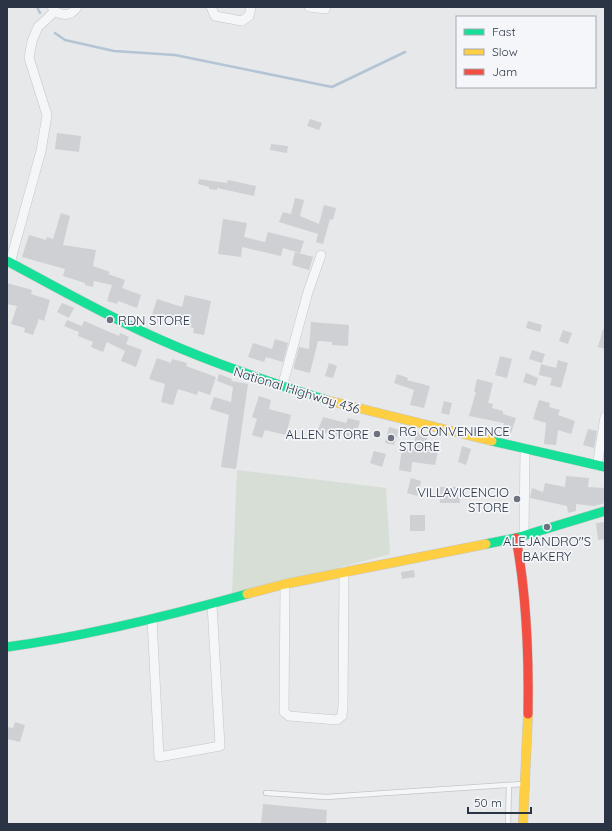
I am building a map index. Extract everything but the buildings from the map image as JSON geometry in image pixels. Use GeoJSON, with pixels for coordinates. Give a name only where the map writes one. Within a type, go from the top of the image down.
{"type":"FeatureCollection","features":[{"type":"Feature","properties":{"kind":"street"},"geometry":{"type":"LineString","coordinates":[[8,262],[41,152],[47,115],[29,58],[31,47],[38,27],[54,9],[59,14],[69,14],[78,7]]}},
{"type":"Feature","properties":{"kind":"street"},"geometry":{"type":"LineString","coordinates":[[211,7],[215,16],[242,21],[249,16],[251,7]]}},
{"type":"Feature","properties":{"kind":"street"},"geometry":{"type":"LineString","coordinates":[[309,7],[320,10],[325,9],[326,7]]}},
{"type":"Feature","properties":{"kind":"street"},"geometry":{"type":"LineString","coordinates":[[282,387],[308,292],[321,255]]}},
{"type":"Feature","properties":{"kind":"street","name":"National Highway 436"},"geometry":{"type":"LineString","coordinates":[[8,262],[109,316],[160,340],[233,370],[282,387],[369,412],[601,466]]}},
{"type":"Feature","properties":{"kind":"street"},"geometry":{"type":"LineString","coordinates":[[601,466],[605,417]]}},
{"type":"Feature","properties":{"kind":"street"},"geometry":{"type":"LineString","coordinates":[[523,824],[529,653],[520,537],[525,448]]}},
{"type":"Feature","properties":{"kind":"street"},"geometry":{"type":"LineString","coordinates":[[7,647],[51,641],[212,604],[284,584],[520,537],[605,511]]}},
{"type":"Feature","properties":{"kind":"street"},"geometry":{"type":"LineString","coordinates":[[284,584],[284,712],[289,716],[337,720],[342,716],[344,706],[344,572]]}},
{"type":"Feature","properties":{"kind":"street"},"geometry":{"type":"LineString","coordinates":[[152,618],[159,757],[220,746],[212,604]]}},
{"type":"Feature","properties":{"kind":"lane"},"geometry":{"type":"LineString","coordinates":[[266,793],[326,797],[524,784]]}},
{"type":"Feature","properties":{"kind":"lane"},"geometry":{"type":"LineString","coordinates":[[508,824],[509,785]]}},
{"type":"Feature","properties":{"kind":"shaded area"},"geometry":{"type":"Polygon","coordinates":[[[237,470],[386,488],[390,554],[232,596],[237,470]]]}},
{"type":"Feature","properties":{"kind":"waterway"},"geometry":{"type":"LineString","coordinates":[[37,7],[40,13]]}},
{"type":"Feature","properties":{"kind":"waterway"},"geometry":{"type":"LineString","coordinates":[[55,33],[65,40],[114,51],[175,55],[332,87],[405,52]]}},
{"type":"Feature","properties":{"kind":"traffic: fast"},"geometry":{"type":"LineString","coordinates":[[7,261],[102,312],[181,349],[222,365],[326,400]]}},
{"type":"Feature","properties":{"kind":"traffic: fast"},"geometry":{"type":"LineString","coordinates":[[492,441],[605,467]]}},
{"type":"Feature","properties":{"kind":"traffic: fast"},"geometry":{"type":"LineString","coordinates":[[486,544],[516,538],[605,511]]}},
{"type":"Feature","properties":{"kind":"traffic: fast"},"geometry":{"type":"LineString","coordinates":[[7,647],[128,625],[247,594]]}},
{"type":"Feature","properties":{"kind":"traffic: slow"},"geometry":{"type":"LineString","coordinates":[[326,400],[492,441]]}},
{"type":"Feature","properties":{"kind":"traffic: slow"},"geometry":{"type":"LineString","coordinates":[[247,594],[285,584],[486,544]]}},
{"type":"Feature","properties":{"kind":"traffic: slow"},"geometry":{"type":"LineString","coordinates":[[523,824],[528,714]]}},
{"type":"Feature","properties":{"kind":"traffic: jam"},"geometry":{"type":"LineString","coordinates":[[516,538],[525,604],[528,669],[528,714]]}},
{"type":"Feature","properties":{"kind":"place","name":"RDN STORE"},"geometry":{"type":"Point","coordinates":[110,320]}},
{"type":"Feature","properties":{"kind":"place","name":"ALLEN STORE"},"geometry":{"type":"Point","coordinates":[377,434]}},
{"type":"Feature","properties":{"kind":"place","name":"RG CONVENIENCE STORE"},"geometry":{"type":"Point","coordinates":[391,438]}},
{"type":"Feature","properties":{"kind":"place","name":"VILLAVICENCIO STORE"},"geometry":{"type":"Point","coordinates":[517,499]}},
{"type":"Feature","properties":{"kind":"place","name":"ALEJANDRO''S BAKERY"},"geometry":{"type":"Point","coordinates":[547,527]}}]}
